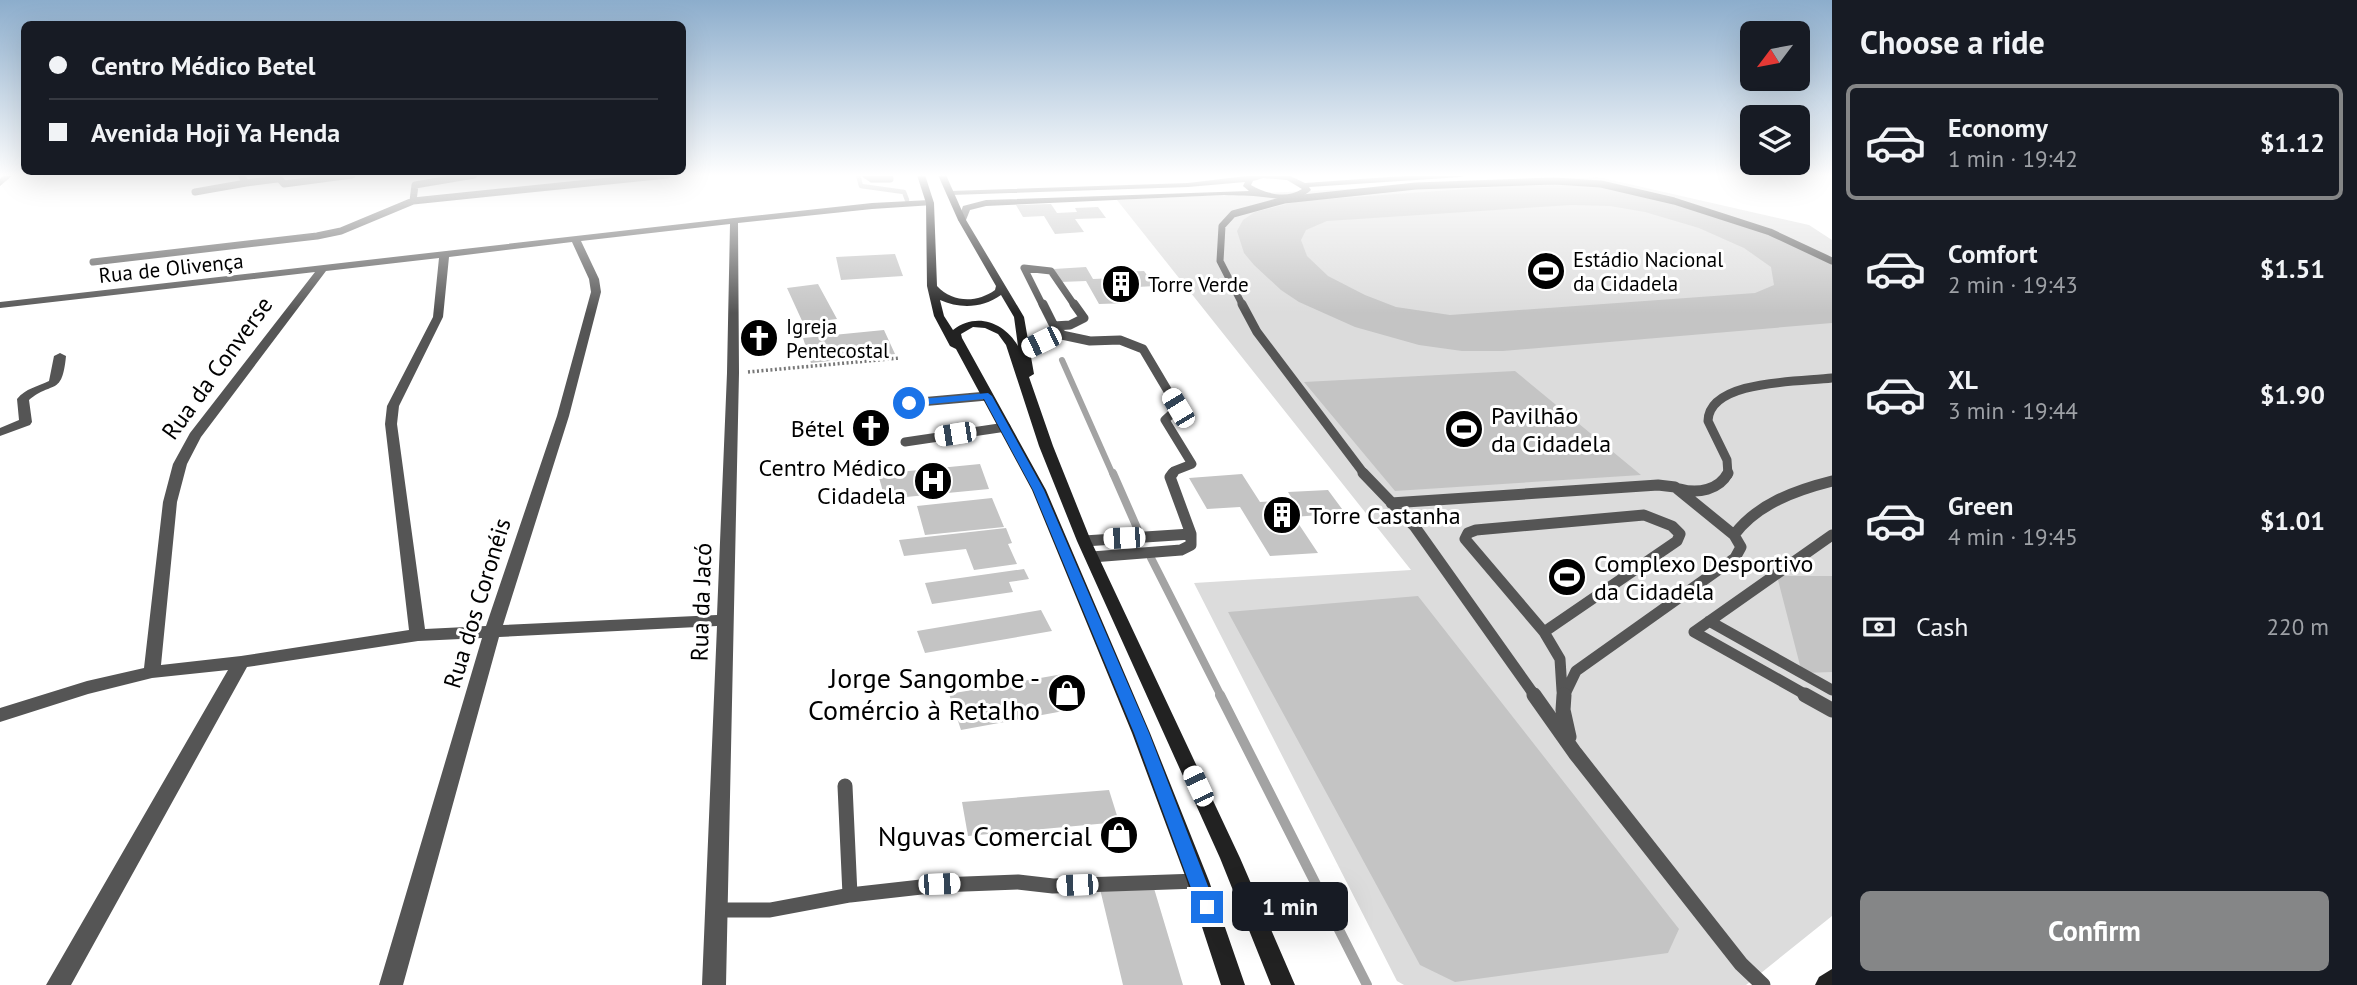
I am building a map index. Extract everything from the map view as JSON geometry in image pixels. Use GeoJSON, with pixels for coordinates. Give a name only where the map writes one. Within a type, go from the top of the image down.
{"type":"FeatureCollection","features":[{"type":"Feature","properties":{"kind":"main road"},"geometry":{"type":"LineString","coordinates":[[930,221],[932,286],[939,316],[1006,427],[1039,490],[1141,733],[1198,881],[1233,985]]}},
{"type":"Feature","properties":{"kind":"main road"},"geometry":{"type":"LineString","coordinates":[[963,221],[1019,317],[1026,350],[1029,391]]}},
{"type":"Feature","properties":{"kind":"main road"},"geometry":{"type":"LineString","coordinates":[[932,286],[945,299],[965,302],[994,297],[1000,291],[1001,284]]}},
{"type":"Feature","properties":{"kind":"main road"},"geometry":{"type":"LineString","coordinates":[[980,383],[956,338],[956,332],[969,325],[985,325],[1002,331],[1012,345],[1046,446],[1088,549],[1230,858],[1283,985]]}},
{"type":"Feature","properties":{"kind":"main road"},"geometry":{"type":"LineString","coordinates":[[1827,985],[1832,980]]}},
{"type":"Feature","properties":{"kind":"street","name":"Rua de Olivença"},"geometry":{"type":"LineString","coordinates":[[0,305],[734,221]]}},
{"type":"Feature","properties":{"kind":"street","name":"Rua da Jacó"},"geometry":{"type":"LineString","coordinates":[[714,985],[733,373],[734,221]]}},
{"type":"Feature","properties":{"kind":"street","name":"Rua dos Coronéis"},"geometry":{"type":"LineString","coordinates":[[391,985],[492,632],[563,416],[596,292],[594,279],[575,239]]}},
{"type":"Feature","properties":{"kind":"street"},"geometry":{"type":"LineString","coordinates":[[418,635],[391,424],[393,406],[438,317],[444,255]]}},
{"type":"Feature","properties":{"kind":"street","name":"Rua da Converse"},"geometry":{"type":"LineString","coordinates":[[152,672],[170,502],[180,464],[195,436],[322,269]]}},
{"type":"Feature","properties":{"kind":"street"},"geometry":{"type":"LineString","coordinates":[[0,432],[26,422],[23,399],[29,393],[55,384],[60,356]]}},
{"type":"Feature","properties":{"kind":"street"},"geometry":{"type":"LineString","coordinates":[[0,715],[87,688],[152,672],[241,662],[418,635],[724,620]]}},
{"type":"Feature","properties":{"kind":"street"},"geometry":{"type":"LineString","coordinates":[[58,985],[241,662]]}},
{"type":"Feature","properties":{"kind":"lane"},"geometry":{"type":"LineString","coordinates":[[93,262],[317,236],[341,231],[365,221]]}},
{"type":"Feature","properties":{"kind":"lane"},"geometry":{"type":"LineString","coordinates":[[1227,221],[1222,226],[1220,261],[1257,332],[1367,478],[1415,527],[1575,753],[1741,964],[1763,985]]}},
{"type":"Feature","properties":{"kind":"lane"},"geometry":{"type":"LineString","coordinates":[[1740,221],[1797,243],[1832,261]]}},
{"type":"Feature","properties":{"kind":"lane"},"geometry":{"type":"LineString","coordinates":[[1026,350],[1057,334],[1064,326],[1084,318],[1051,271],[1024,268],[1054,326],[1064,326]]}},
{"type":"Feature","properties":{"kind":"lane"},"geometry":{"type":"LineString","coordinates":[[1057,334],[1090,341],[1120,340],[1143,349],[1178,408],[1165,420],[1192,464],[1174,471],[1170,477],[1191,534],[1191,545],[1181,550],[1088,549]]}},
{"type":"Feature","properties":{"kind":"lane"},"geometry":{"type":"LineString","coordinates":[[1391,503],[1641,485],[1675,487],[1699,493],[1714,488],[1728,476],[1727,460],[1707,416],[1713,404],[1739,389],[1832,378]]}},
{"type":"Feature","properties":{"kind":"lane"},"geometry":{"type":"LineString","coordinates":[[909,403],[988,396]]}},
{"type":"Feature","properties":{"kind":"lane"},"geometry":{"type":"LineString","coordinates":[[905,442],[1006,427]]}},
{"type":"Feature","properties":{"kind":"lane"},"geometry":{"type":"LineString","coordinates":[[1734,535],[1740,524],[1794,492],[1832,481]]}},
{"type":"Feature","properties":{"kind":"lane"},"geometry":{"type":"LineString","coordinates":[[1562,694],[1576,671],[1597,654],[1735,558],[1741,547],[1734,535],[1675,487]]}},
{"type":"Feature","properties":{"kind":"lane"},"geometry":{"type":"LineString","coordinates":[[1544,632],[1677,541],[1680,534],[1672,526],[1644,514],[1476,530],[1468,533],[1465,539],[1471,548],[1544,632],[1559,649],[1564,668],[1563,722],[1575,753]]}},
{"type":"Feature","properties":{"kind":"lane"},"geometry":{"type":"LineString","coordinates":[[1088,549],[1191,534]]}},
{"type":"Feature","properties":{"kind":"lane"},"geometry":{"type":"LineString","coordinates":[[1832,535],[1694,632],[1832,710]]}},
{"type":"Feature","properties":{"kind":"lane"},"geometry":{"type":"LineString","coordinates":[[1709,621],[1832,690]]}},
{"type":"Feature","properties":{"kind":"lane"},"geometry":{"type":"LineString","coordinates":[[845,786],[850,895]]}},
{"type":"Feature","properties":{"kind":"lane"},"geometry":{"type":"LineString","coordinates":[[716,910],[770,910],[850,895],[939,884],[1018,882],[1053,886],[1198,881]]}},
{"type":"Feature","properties":{"kind":"path"},"geometry":{"type":"LineString","coordinates":[[733,373],[900,358]]}},
{"type":"Feature","properties":{"kind":"shaded area","name":"Complexo Desportivo da Cidadela"},"geometry":{"type":"Polygon","coordinates":[[[1134,221],[1791,221],[1809,225],[1832,240],[1832,916],[1746,985],[1404,985],[1397,981],[1194,583],[1411,570],[1134,221]]]}},
{"type":"Feature","properties":{"kind":"building"},"geometry":{"type":"Polygon","coordinates":[[[1047,221],[1076,221],[1084,232],[1055,234],[1047,221]]]}},
{"type":"Feature","properties":{"kind":"building"},"geometry":{"type":"Polygon","coordinates":[[[1242,221],[1328,221],[1306,230],[1301,240],[1307,256],[1328,276],[1396,307],[1450,315],[1755,293],[1774,285],[1771,267],[1744,248],[1699,228],[1675,221],[1745,221],[1832,263],[1832,323],[1503,351],[1462,351],[1419,345],[1355,327],[1299,302],[1281,290],[1254,265],[1244,253],[1237,231],[1242,221]]]}},
{"type":"Feature","properties":{"kind":"building"},"geometry":{"type":"Polygon","coordinates":[[[895,254],[903,276],[841,280],[836,257],[895,254]]]}},
{"type":"Feature","properties":{"kind":"building","name":"Torre Verde"},"geometry":{"type":"Polygon","coordinates":[[[1086,267],[1093,279],[1116,278],[1112,272],[1144,271],[1155,286],[1120,288],[1130,303],[1099,304],[1086,281],[1060,282],[1054,269],[1086,267]]]}},
{"type":"Feature","properties":{"kind":"building"},"geometry":{"type":"Polygon","coordinates":[[[818,284],[837,319],[803,323],[787,288],[818,284]]]}},
{"type":"Feature","properties":{"kind":"building"},"geometry":{"type":"Polygon","coordinates":[[[884,330],[895,354],[811,363],[803,338],[884,330]]]}},
{"type":"Feature","properties":{"kind":"building","name":"Pavilhão da Cidadela"},"geometry":{"type":"Polygon","coordinates":[[[1515,371],[1641,475],[1395,491],[1304,382],[1515,371]]]}},
{"type":"Feature","properties":{"kind":"building","name":"Centro Médico Cidadela"},"geometry":{"type":"Polygon","coordinates":[[[980,464],[989,489],[885,499],[878,474],[980,464]]]}},
{"type":"Feature","properties":{"kind":"building","name":"Torre Castanha"},"geometry":{"type":"Polygon","coordinates":[[[1242,474],[1260,502],[1293,500],[1288,492],[1328,490],[1345,513],[1294,517],[1318,553],[1270,556],[1240,507],[1207,509],[1189,478],[1242,474]]]}},
{"type":"Feature","properties":{"kind":"building"},"geometry":{"type":"Polygon","coordinates":[[[992,498],[1004,527],[925,535],[917,506],[992,498]]]}},
{"type":"Feature","properties":{"kind":"building"},"geometry":{"type":"Polygon","coordinates":[[[1006,528],[1012,543],[1008,544],[1017,564],[974,570],[966,549],[904,556],[899,540],[1006,528]]]}},
{"type":"Feature","properties":{"kind":"building"},"geometry":{"type":"Polygon","coordinates":[[[1024,569],[1029,579],[1009,582],[1013,592],[932,604],[925,583],[1024,569]]]}},
{"type":"Feature","properties":{"kind":"building"},"geometry":{"type":"Polygon","coordinates":[[[1777,576],[1832,576],[1832,672],[1802,673],[1777,576]]]}},
{"type":"Feature","properties":{"kind":"building"},"geometry":{"type":"Polygon","coordinates":[[[1418,596],[1679,929],[1668,953],[1455,982],[1420,965],[1228,612],[1418,596]]]}},
{"type":"Feature","properties":{"kind":"building"},"geometry":{"type":"Polygon","coordinates":[[[1041,610],[1052,631],[925,653],[917,631],[1041,610]]]}},
{"type":"Feature","properties":{"kind":"building"},"geometry":{"type":"Polygon","coordinates":[[[1063,674],[1080,708],[961,730],[949,694],[1063,674]]]}},
{"type":"Feature","properties":{"kind":"building"},"geometry":{"type":"Polygon","coordinates":[[[1109,790],[1119,822],[968,836],[962,802],[1109,790]]]}},
{"type":"Feature","properties":{"kind":"building"},"geometry":{"type":"Polygon","coordinates":[[[1153,885],[1183,985],[1123,985],[1100,889],[1153,885]]]}},
{"type":"Feature","properties":{"kind":"waterway"},"geometry":{"type":"LineString","coordinates":[[1062,360],[1113,475]]}},
{"type":"Feature","properties":{"kind":"waterway"},"geometry":{"type":"LineString","coordinates":[[1113,473],[1138,530]]}},
{"type":"Feature","properties":{"kind":"waterway"},"geometry":{"type":"LineString","coordinates":[[1151,558],[1221,696]]}},
{"type":"Feature","properties":{"kind":"waterway"},"geometry":{"type":"LineString","coordinates":[[1220,695],[1367,985]]}},
{"type":"Feature","properties":{"kind":"place","name":"Estádio Nacional da Cidadela"},"geometry":{"type":"Point","coordinates":[1546,271]}},
{"type":"Feature","properties":{"kind":"place","name":"Torre Verde"},"geometry":{"type":"Point","coordinates":[1121,284]}},
{"type":"Feature","properties":{"kind":"place","name":"Igreja Pentecostal"},"geometry":{"type":"Point","coordinates":[759,338]}},
{"type":"Feature","properties":{"kind":"place","name":"Bétel"},"geometry":{"type":"Point","coordinates":[871,428]}},
{"type":"Feature","properties":{"kind":"place","name":"Pavilhão da Cidadela"},"geometry":{"type":"Point","coordinates":[1464,429]}},
{"type":"Feature","properties":{"kind":"place","name":"Centro Médico Cidadela"},"geometry":{"type":"Point","coordinates":[933,481]}},
{"type":"Feature","properties":{"kind":"place","name":"Torre Castanha"},"geometry":{"type":"Point","coordinates":[1282,515]}},
{"type":"Feature","properties":{"kind":"place","name":"Complexo Desportivo da Cidadela"},"geometry":{"type":"Point","coordinates":[1567,577]}},
{"type":"Feature","properties":{"kind":"place","name":"Jorge Sangombe - Comércio à Retalho"},"geometry":{"type":"Point","coordinates":[1067,693]}},
{"type":"Feature","properties":{"kind":"place","name":"Nguvas Comercial"},"geometry":{"type":"Point","coordinates":[1119,835]}},
{"type":"Feature","properties":{"kind":"route"},"geometry":{"type":"LineString","coordinates":[[909,403],[988,396],[1039,490],[1141,733],[1207,907]]}}]}
